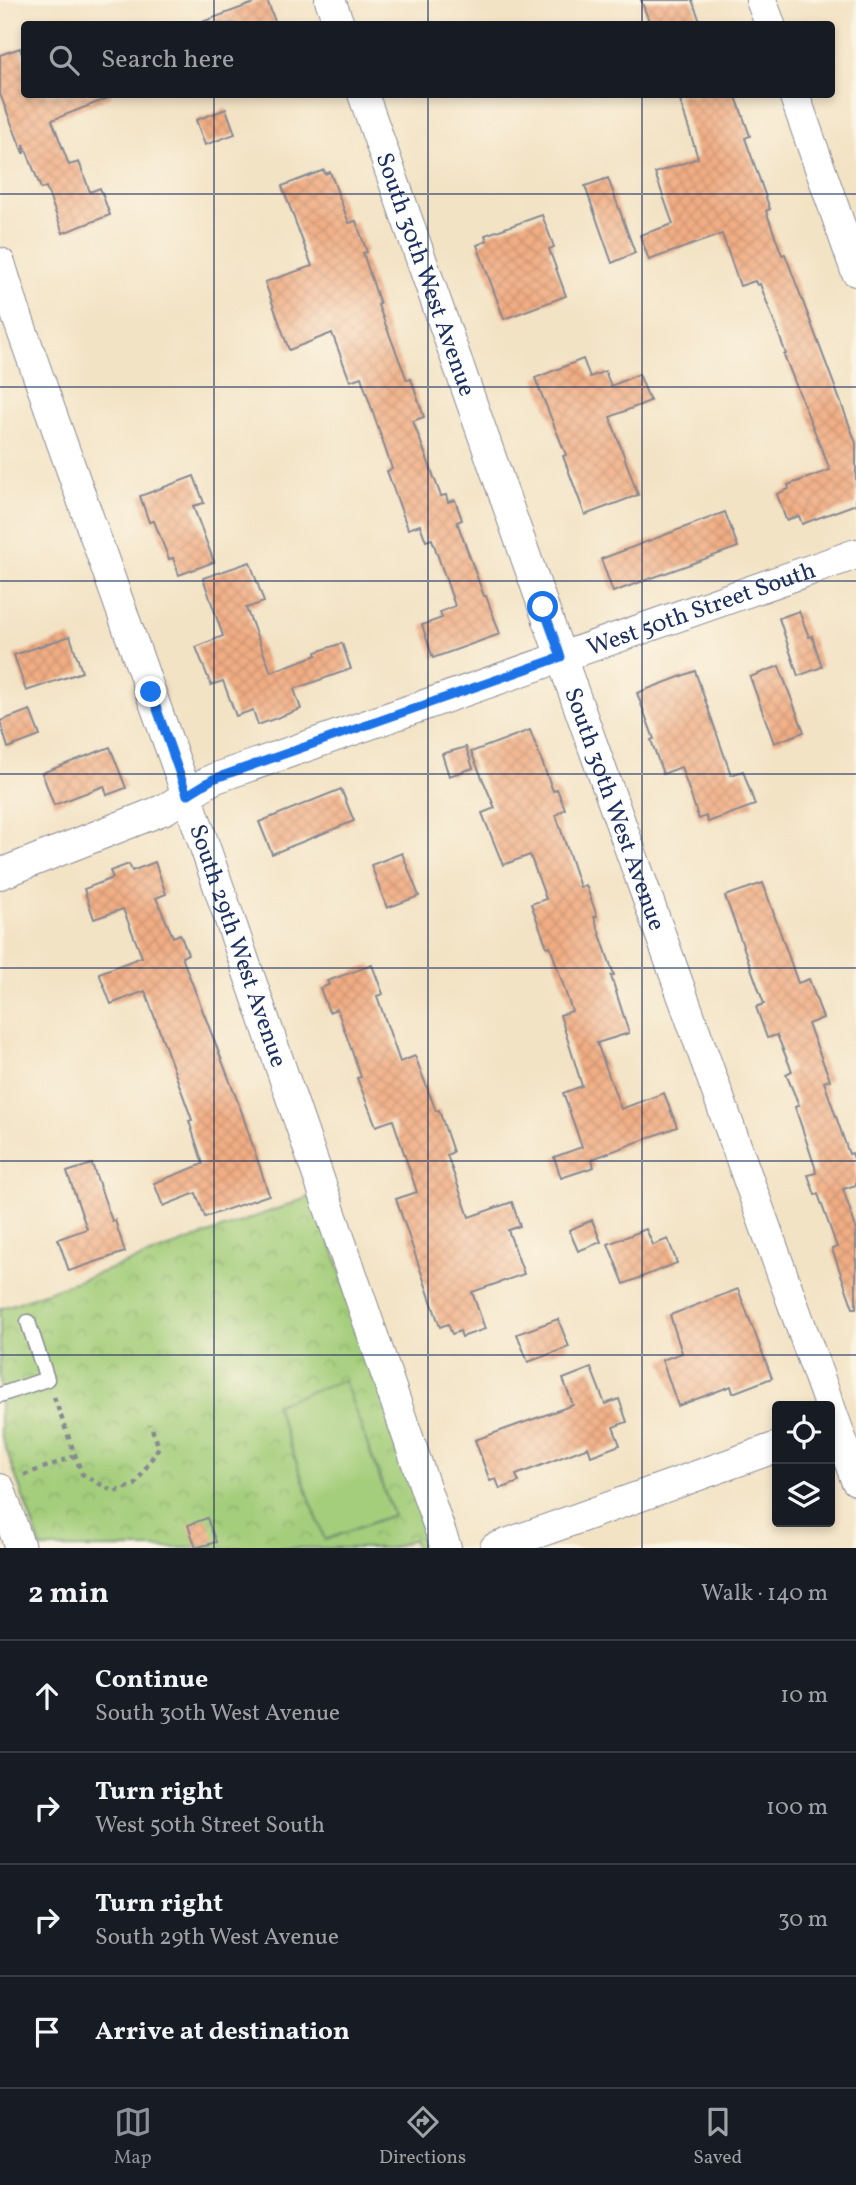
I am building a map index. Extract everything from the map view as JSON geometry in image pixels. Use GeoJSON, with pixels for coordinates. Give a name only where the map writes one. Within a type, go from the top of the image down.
{"type":"FeatureCollection","features":[{"type":"Feature","properties":{"kind":"street"},"geometry":{"type":"LineString","coordinates":[[330,0],[338,21]]}},
{"type":"Feature","properties":{"kind":"street"},"geometry":{"type":"LineString","coordinates":[[761,0],[768,21]]}},
{"type":"Feature","properties":{"kind":"street","name":"South 30th West Avenue"},"geometry":{"type":"LineString","coordinates":[[364,98],[561,657],[841,1424],[856,1480]]}},
{"type":"Feature","properties":{"kind":"street"},"geometry":{"type":"LineString","coordinates":[[795,98],[856,271]]}},
{"type":"Feature","properties":{"kind":"street","name":"South 29th West Avenue"},"geometry":{"type":"LineString","coordinates":[[0,263],[187,795],[446,1548]]}},
{"type":"Feature","properties":{"kind":"street","name":"West 50th Street South"},"geometry":{"type":"LineString","coordinates":[[0,874],[165,809],[213,779],[856,554]]}},
{"type":"Feature","properties":{"kind":"street"},"geometry":{"type":"LineString","coordinates":[[495,1548],[772,1449]]}},
{"type":"Feature","properties":{"kind":"street"},"geometry":{"type":"LineString","coordinates":[[7,1484],[20,1548]]}},
{"type":"Feature","properties":{"kind":"lane"},"geometry":{"type":"LineString","coordinates":[[0,1395],[47,1379],[28,1322]]}},
{"type":"Feature","properties":{"kind":"path"},"geometry":{"type":"LineString","coordinates":[[47,1379],[82,1474],[114,1492],[135,1485],[159,1447],[150,1424]]}},
{"type":"Feature","properties":{"kind":"path"},"geometry":{"type":"LineString","coordinates":[[7,1484],[75,1456]]}},
{"type":"Feature","properties":{"kind":"green space"},"geometry":{"type":"Polygon","coordinates":[[[315,1195],[434,1548],[416,1548],[413,1539],[391,1548],[41,1548],[0,1432],[0,1309],[315,1195]]]}},
{"type":"Feature","properties":{"kind":"green space"},"geometry":{"type":"Polygon","coordinates":[[[344,1380],[393,1515],[325,1540],[275,1404],[344,1380]]]}},
{"type":"Feature","properties":{"kind":"building"},"geometry":{"type":"Polygon","coordinates":[[[267,0],[275,21],[205,21],[267,0]]]}},
{"type":"Feature","properties":{"kind":"building"},"geometry":{"type":"Polygon","coordinates":[[[641,0],[692,0],[700,21],[649,21],[641,0]]]}},
{"type":"Feature","properties":{"kind":"building"},"geometry":{"type":"Polygon","coordinates":[[[20,48],[21,98],[108,98],[52,120],[69,165],[79,162],[90,192],[100,188],[110,215],[63,233],[46,187],[41,189],[24,144],[23,153],[0,94],[0,55],[20,48]]]}},
{"type":"Feature","properties":{"kind":"building"},"geometry":{"type":"Polygon","coordinates":[[[679,98],[736,98],[750,136],[745,138],[770,209],[766,211],[782,255],[785,254],[856,443],[856,504],[802,524],[799,516],[786,520],[777,494],[789,489],[788,485],[830,470],[784,355],[786,354],[760,284],[757,285],[755,281],[740,286],[722,234],[649,260],[640,235],[673,224],[655,173],[698,158],[679,98]]]}},
{"type":"Feature","properties":{"kind":"building"},"geometry":{"type":"Polygon","coordinates":[[[226,109],[235,134],[205,145],[196,120],[226,109]]]}},
{"type":"Feature","properties":{"kind":"building"},"geometry":{"type":"Polygon","coordinates":[[[324,170],[325,174],[330,172],[349,223],[356,221],[367,252],[363,253],[380,304],[378,305],[407,380],[411,379],[424,417],[413,421],[441,496],[446,495],[448,502],[455,500],[462,520],[457,522],[500,634],[433,658],[422,625],[442,618],[440,612],[455,606],[432,539],[426,541],[420,525],[408,529],[387,471],[392,469],[361,377],[350,381],[332,333],[289,350],[265,282],[312,266],[282,186],[324,170]]]}},
{"type":"Feature","properties":{"kind":"building"},"geometry":{"type":"Polygon","coordinates":[[[608,178],[635,253],[612,263],[585,186],[608,178]]]}},
{"type":"Feature","properties":{"kind":"building"},"geometry":{"type":"Polygon","coordinates":[[[542,215],[554,247],[549,249],[566,296],[504,319],[477,245],[487,241],[485,235],[542,215]]]}},
{"type":"Feature","properties":{"kind":"building"},"geometry":{"type":"Polygon","coordinates":[[[583,359],[590,377],[605,371],[611,386],[639,374],[650,401],[610,417],[638,495],[585,515],[563,456],[566,455],[535,378],[583,359]]]}},
{"type":"Feature","properties":{"kind":"building"},"geometry":{"type":"Polygon","coordinates":[[[194,476],[204,503],[193,506],[214,562],[179,575],[173,558],[169,559],[154,521],[149,522],[140,496],[194,476]]]}},
{"type":"Feature","properties":{"kind":"building"},"geometry":{"type":"Polygon","coordinates":[[[725,512],[738,547],[613,592],[601,559],[725,512]]]}},
{"type":"Feature","properties":{"kind":"building"},"geometry":{"type":"Polygon","coordinates":[[[250,562],[264,602],[246,608],[271,672],[342,643],[351,669],[294,689],[301,709],[258,725],[253,710],[236,716],[223,681],[211,685],[196,647],[223,636],[203,578],[250,562]]]}},
{"type":"Feature","properties":{"kind":"building"},"geometry":{"type":"Polygon","coordinates":[[[799,611],[809,637],[812,636],[822,667],[798,676],[779,618],[799,611]]]}},
{"type":"Feature","properties":{"kind":"building"},"geometry":{"type":"Polygon","coordinates":[[[70,636],[82,672],[26,691],[14,655],[70,636]]]}},
{"type":"Feature","properties":{"kind":"building"},"geometry":{"type":"Polygon","coordinates":[[[779,666],[804,732],[774,743],[750,677],[779,666]]]}},
{"type":"Feature","properties":{"kind":"building"},"geometry":{"type":"Polygon","coordinates":[[[695,671],[731,775],[743,771],[755,805],[708,822],[706,816],[699,819],[681,767],[663,774],[651,740],[654,739],[637,693],[695,671]]]}},
{"type":"Feature","properties":{"kind":"building"},"geometry":{"type":"Polygon","coordinates":[[[30,710],[40,736],[8,748],[0,721],[30,710]]]}},
{"type":"Feature","properties":{"kind":"building"},"geometry":{"type":"Polygon","coordinates":[[[530,730],[553,791],[557,789],[565,809],[556,815],[580,887],[586,885],[597,916],[594,917],[614,975],[611,976],[629,1033],[597,1043],[621,1109],[664,1093],[677,1127],[592,1159],[594,1167],[561,1178],[554,1157],[582,1147],[563,1093],[582,1086],[560,1015],[572,1011],[550,946],[547,947],[531,904],[546,899],[530,855],[503,865],[482,813],[495,808],[471,752],[530,730]]]}},
{"type":"Feature","properties":{"kind":"building"},"geometry":{"type":"Polygon","coordinates":[[[110,747],[126,788],[107,795],[104,786],[54,805],[42,773],[110,747]]]}},
{"type":"Feature","properties":{"kind":"building"},"geometry":{"type":"Polygon","coordinates":[[[466,747],[473,768],[449,776],[442,754],[466,747]]]}},
{"type":"Feature","properties":{"kind":"building"},"geometry":{"type":"Polygon","coordinates":[[[341,789],[354,821],[272,854],[259,822],[341,789]]]}},
{"type":"Feature","properties":{"kind":"building"},"geometry":{"type":"Polygon","coordinates":[[[402,853],[419,896],[387,908],[371,865],[402,853]]]}},
{"type":"Feature","properties":{"kind":"building"},"geometry":{"type":"Polygon","coordinates":[[[155,862],[166,894],[156,898],[173,937],[180,934],[188,954],[182,957],[241,1110],[269,1195],[205,1217],[196,1193],[163,1206],[154,1183],[203,1164],[189,1121],[192,1120],[145,991],[111,1004],[99,973],[142,957],[123,909],[94,919],[84,889],[113,878],[110,871],[129,864],[132,871],[155,862]]]}},
{"type":"Feature","properties":{"kind":"building"},"geometry":{"type":"Polygon","coordinates":[[[763,883],[798,983],[809,979],[823,1018],[808,1024],[830,1080],[824,1082],[849,1154],[852,1153],[856,1165],[856,1185],[843,1189],[856,1228],[856,1308],[853,1308],[832,1249],[837,1247],[818,1194],[815,1195],[808,1175],[816,1173],[795,1107],[799,1105],[786,1074],[792,1071],[777,1035],[767,1038],[756,1007],[764,1004],[725,896],[763,883]]]}},
{"type":"Feature","properties":{"kind":"building"},"geometry":{"type":"Polygon","coordinates":[[[372,965],[383,994],[377,996],[400,1062],[415,1056],[436,1111],[439,1110],[453,1152],[447,1155],[469,1217],[512,1202],[520,1226],[508,1230],[524,1274],[472,1292],[485,1329],[462,1337],[460,1331],[452,1334],[448,1324],[440,1327],[396,1199],[417,1192],[393,1120],[376,1126],[357,1078],[361,1077],[337,1009],[329,1012],[320,988],[329,985],[327,981],[372,965]]]}},
{"type":"Feature","properties":{"kind":"building"},"geometry":{"type":"Polygon","coordinates":[[[92,1164],[125,1252],[69,1271],[58,1239],[87,1229],[67,1172],[92,1164]]]}},
{"type":"Feature","properties":{"kind":"building"},"geometry":{"type":"Polygon","coordinates":[[[592,1220],[601,1242],[578,1251],[569,1230],[592,1220]]]}},
{"type":"Feature","properties":{"kind":"building"},"geometry":{"type":"Polygon","coordinates":[[[646,1229],[653,1245],[668,1239],[677,1263],[624,1284],[608,1244],[646,1229]]]}},
{"type":"Feature","properties":{"kind":"building"},"geometry":{"type":"Polygon","coordinates":[[[738,1289],[772,1378],[733,1393],[731,1386],[678,1406],[662,1360],[682,1353],[670,1315],[738,1289]]]}},
{"type":"Feature","properties":{"kind":"building"},"geometry":{"type":"Polygon","coordinates":[[[558,1319],[569,1347],[528,1362],[517,1334],[558,1319]]]}},
{"type":"Feature","properties":{"kind":"building"},"geometry":{"type":"Polygon","coordinates":[[[591,1368],[605,1404],[619,1399],[627,1422],[613,1427],[620,1445],[591,1456],[588,1447],[516,1475],[519,1482],[500,1489],[496,1479],[490,1481],[475,1440],[573,1405],[563,1379],[591,1368]]]}},
{"type":"Feature","properties":{"kind":"building"},"geometry":{"type":"Polygon","coordinates":[[[207,1518],[216,1542],[196,1548],[188,1525],[207,1518]]]}},
{"type":"Feature","properties":{"kind":"route"},"geometry":{"type":"LineString","coordinates":[[151,692],[187,795],[213,779],[561,657],[543,607]]}}]}
